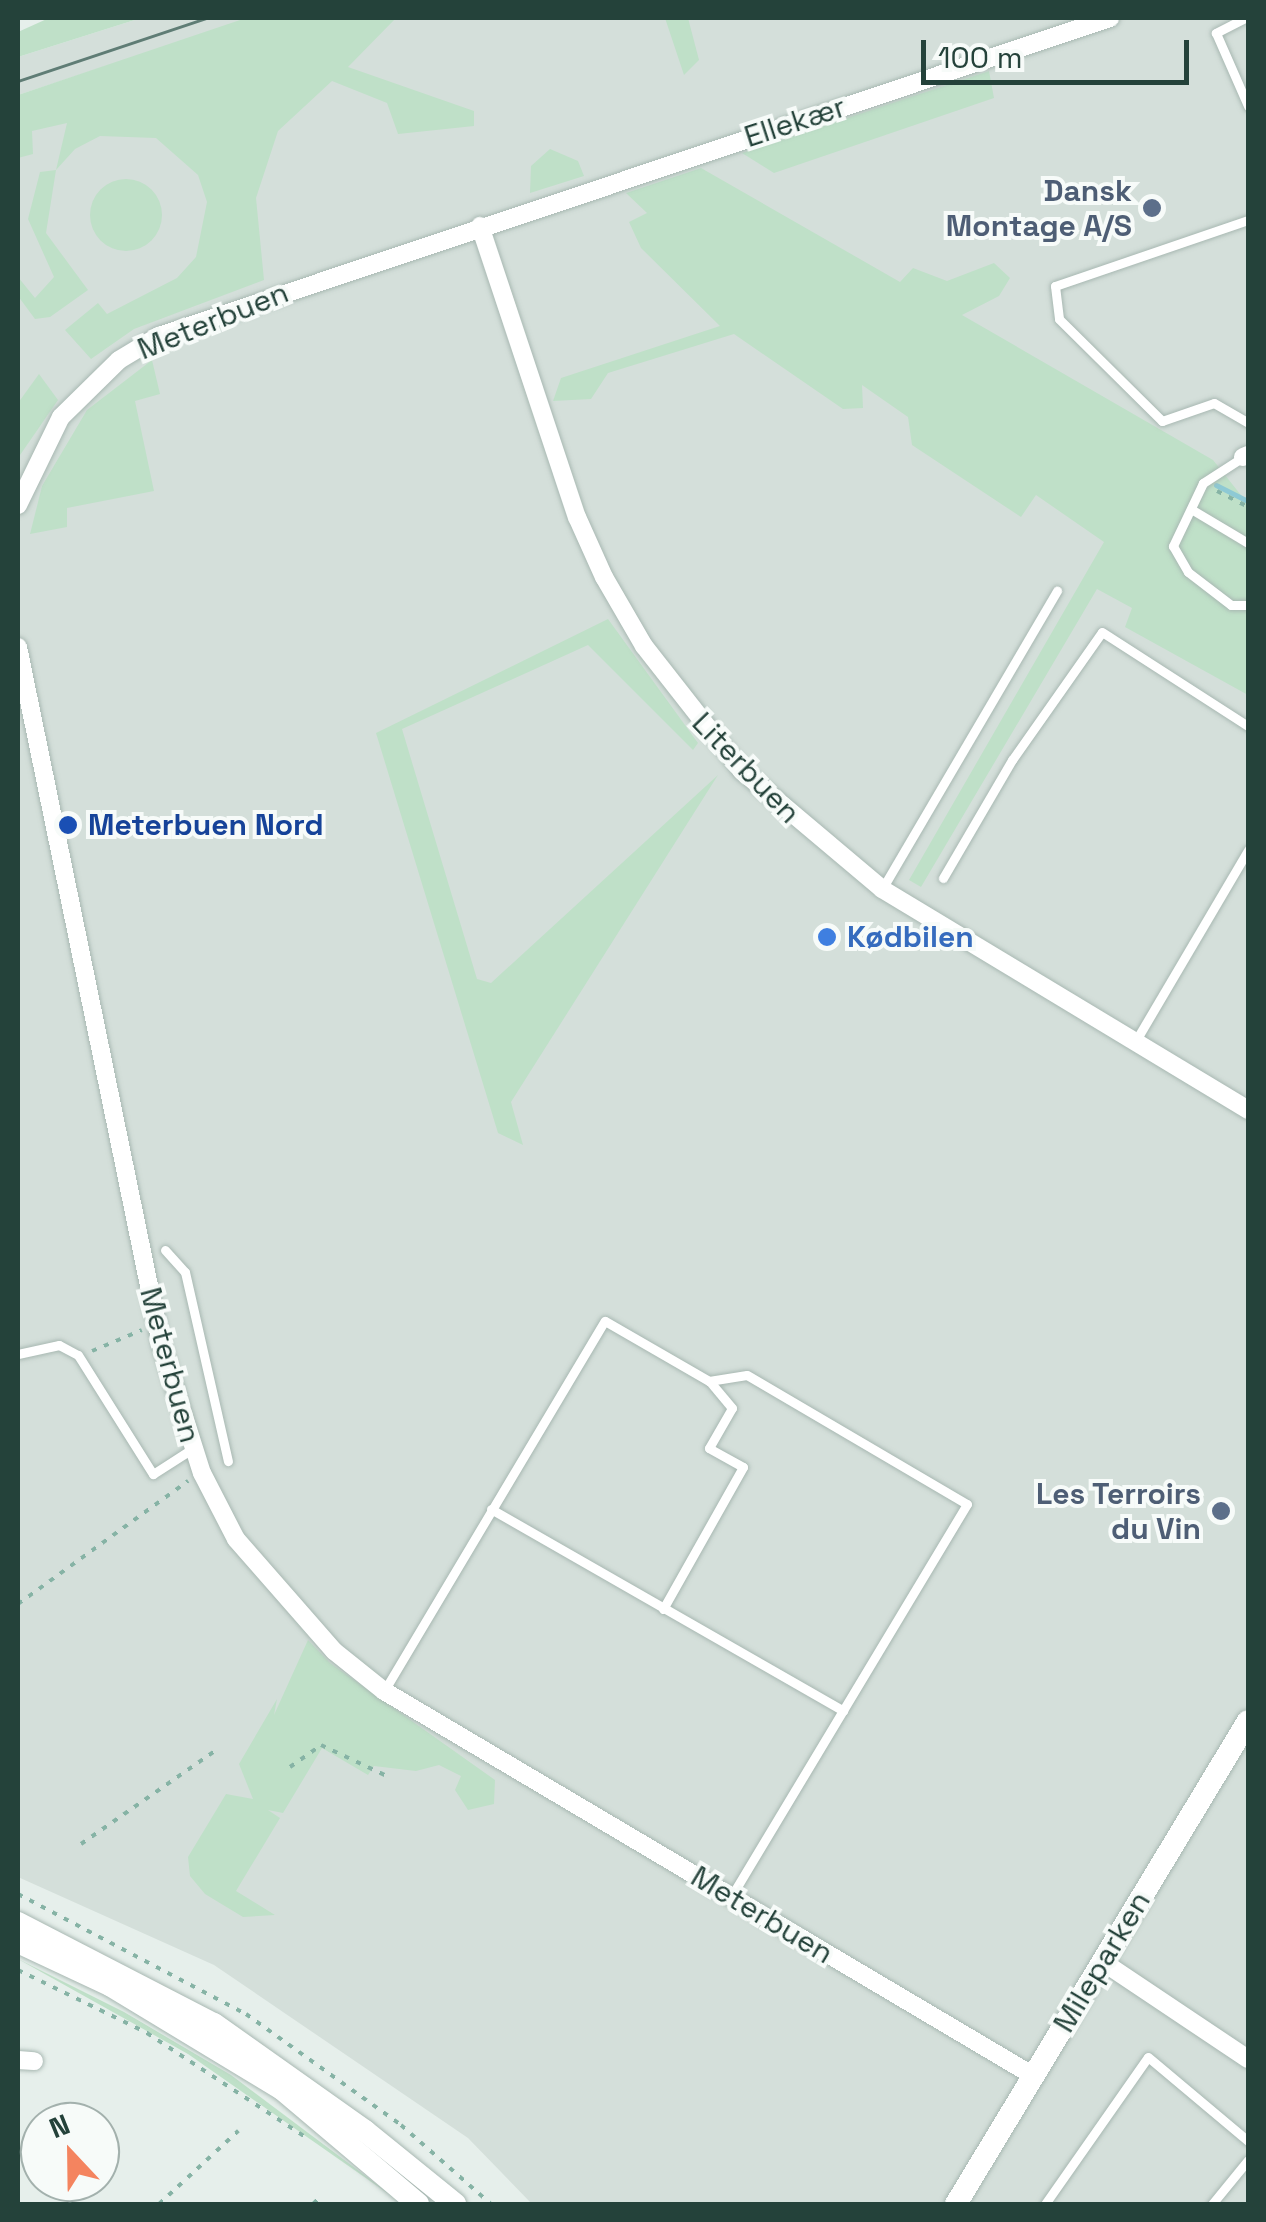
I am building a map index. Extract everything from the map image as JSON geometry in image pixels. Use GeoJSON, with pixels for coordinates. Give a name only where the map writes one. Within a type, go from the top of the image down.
{"type":"FeatureCollection","features":[{"type":"Feature","properties":{"kind":"street","name":"Ellekær"},"geometry":{"type":"LineString","coordinates":[[480,226],[1110,18]]}},
{"type":"Feature","properties":{"kind":"street","name":"Meterbuen"},"geometry":{"type":"LineString","coordinates":[[18,505],[61,417],[131,352],[196,321],[480,226]]}},
{"type":"Feature","properties":{"kind":"street","name":"Literbuen"},"geometry":{"type":"LineString","coordinates":[[480,226],[577,517],[644,646],[742,771],[882,888],[1248,1110]]}},
{"type":"Feature","properties":{"kind":"street","name":"Meterbuen"},"geometry":{"type":"LineString","coordinates":[[18,647],[157,1327],[192,1449],[236,1538],[281,1596],[384,1690],[1032,2075]]}},
{"type":"Feature","properties":{"kind":"street","name":"Mileparken"},"geometry":{"type":"LineString","coordinates":[[956,2204],[1248,1721]]}},
{"type":"Feature","properties":{"kind":"street"},"geometry":{"type":"LineString","coordinates":[[18,1923],[214,2024],[366,2130],[455,2204]]}},
{"type":"Feature","properties":{"kind":"street"},"geometry":{"type":"LineString","coordinates":[[18,1942],[126,1994],[282,2089],[418,2204]]}},
{"type":"Feature","properties":{"kind":"street"},"geometry":{"type":"LineString","coordinates":[[1102,1962],[1248,2060]]}},
{"type":"Feature","properties":{"kind":"lane"},"geometry":{"type":"LineString","coordinates":[[1245,18],[1216,33],[1248,106]]}},
{"type":"Feature","properties":{"kind":"lane"},"geometry":{"type":"LineString","coordinates":[[1248,220],[1055,286],[1059,319],[1162,421],[1214,404],[1248,423]]}},
{"type":"Feature","properties":{"kind":"lane"},"geometry":{"type":"LineString","coordinates":[[1246,456],[1203,483],[1173,546],[1188,572],[1231,605],[1248,605]]}},
{"type":"Feature","properties":{"kind":"lane"},"geometry":{"type":"LineString","coordinates":[[1191,509],[1248,543]]}},
{"type":"Feature","properties":{"kind":"lane"},"geometry":{"type":"LineString","coordinates":[[882,888],[1057,592]]}},
{"type":"Feature","properties":{"kind":"lane"},"geometry":{"type":"LineString","coordinates":[[943,878],[1012,760],[1102,632],[1211,696],[1248,726]]}},
{"type":"Feature","properties":{"kind":"lane"},"geometry":{"type":"LineString","coordinates":[[1135,1042],[1248,850]]}},
{"type":"Feature","properties":{"kind":"lane"},"geometry":{"type":"LineString","coordinates":[[165,1250],[185,1272],[228,1460]]}},
{"type":"Feature","properties":{"kind":"lane"},"geometry":{"type":"LineString","coordinates":[[384,1690],[605,1321],[708,1380],[732,1408],[709,1448],[743,1468],[664,1609]]}},
{"type":"Feature","properties":{"kind":"lane"},"geometry":{"type":"LineString","coordinates":[[18,1354],[58,1345],[81,1359],[153,1474],[192,1449]]}},
{"type":"Feature","properties":{"kind":"lane"},"geometry":{"type":"LineString","coordinates":[[708,1380],[748,1376],[967,1504],[731,1897]]}},
{"type":"Feature","properties":{"kind":"lane"},"geometry":{"type":"LineString","coordinates":[[491,1509],[843,1711]]}},
{"type":"Feature","properties":{"kind":"lane"},"geometry":{"type":"LineString","coordinates":[[1045,2204],[1148,2058],[1248,2141]]}},
{"type":"Feature","properties":{"kind":"lane"},"geometry":{"type":"LineString","coordinates":[[1212,2204],[1248,2160]]}},
{"type":"Feature","properties":{"kind":"path"},"geometry":{"type":"LineString","coordinates":[[1203,483],[1248,507]]}},
{"type":"Feature","properties":{"kind":"path"},"geometry":{"type":"LineString","coordinates":[[81,1359],[104,1342],[157,1327]]}},
{"type":"Feature","properties":{"kind":"path"},"geometry":{"type":"LineString","coordinates":[[18,1604],[202,1473]]}},
{"type":"Feature","properties":{"kind":"path"},"geometry":{"type":"LineString","coordinates":[[290,1768],[321,1745],[387,1776]]}},
{"type":"Feature","properties":{"kind":"path"},"geometry":{"type":"LineString","coordinates":[[81,1844],[219,1748]]}},
{"type":"Feature","properties":{"kind":"path"},"geometry":{"type":"LineString","coordinates":[[18,1970],[147,2033],[318,2148]]}},
{"type":"Feature","properties":{"kind":"path"},"geometry":{"type":"LineString","coordinates":[[160,2204],[238,2131]]}},
{"type":"Feature","properties":{"kind":"shaded area"},"geometry":{"type":"Polygon","coordinates":[[[141,18],[1248,18],[1248,2204],[532,2204],[468,2138],[214,1965],[18,1877],[18,100],[112,64],[18,95],[18,57],[141,18]]]}},
{"type":"Feature","properties":{"kind":"green space"},"geometry":{"type":"Polygon","coordinates":[[[49,18],[141,18],[18,57],[18,32],[49,18]]]}},
{"type":"Feature","properties":{"kind":"green space"},"geometry":{"type":"Polygon","coordinates":[[[246,18],[396,18],[348,67],[474,111],[474,126],[398,134],[387,103],[332,81],[278,131],[256,198],[264,280],[134,329],[91,359],[65,330],[98,303],[107,314],[177,278],[196,257],[207,202],[198,175],[156,138],[100,136],[75,149],[56,170],[67,123],[32,131],[33,154],[18,158],[18,95],[246,18]]]}},
{"type":"Feature","properties":{"kind":"green space"},"geometry":{"type":"Polygon","coordinates":[[[665,18],[688,18],[699,60],[684,75],[665,18]]]}},
{"type":"Feature","properties":{"kind":"green space"},"geometry":{"type":"Polygon","coordinates":[[[989,71],[994,98],[774,173],[742,153],[989,71]]]}},
{"type":"Feature","properties":{"kind":"green space"},"geometry":{"type":"Polygon","coordinates":[[[550,149],[578,161],[584,176],[530,193],[531,166],[550,149]]]}},
{"type":"Feature","properties":{"kind":"green space"},"geometry":{"type":"Polygon","coordinates":[[[701,168],[900,282],[913,268],[947,281],[994,263],[1010,278],[999,296],[962,315],[1213,460],[1248,504],[1248,695],[1125,627],[1132,608],[1097,589],[921,887],[909,880],[1104,542],[1036,495],[1021,517],[912,445],[908,417],[862,385],[863,408],[843,409],[734,334],[608,373],[591,399],[553,401],[561,378],[720,326],[641,248],[629,222],[647,213],[626,193],[701,168]]]}},
{"type":"Feature","properties":{"kind":"green space"},"geometry":{"type":"Polygon","coordinates":[[[56,170],[46,233],[88,290],[50,317],[35,319],[18,296],[18,277],[35,298],[54,277],[28,219],[40,172],[56,170]]]}},
{"type":"Feature","properties":{"kind":"green space"},"geometry":{"type":"Polygon","coordinates":[[[126,179],[151,190],[162,215],[151,240],[126,251],[101,240],[90,215],[101,190],[126,179]]]}},
{"type":"Feature","properties":{"kind":"green space"},"geometry":{"type":"Polygon","coordinates":[[[152,360],[160,394],[135,401],[154,491],[67,508],[67,527],[30,534],[42,486],[87,410],[152,360]]]}},
{"type":"Feature","properties":{"kind":"green space"},"geometry":{"type":"Polygon","coordinates":[[[39,374],[58,400],[18,458],[18,403],[39,374]]]}},
{"type":"Feature","properties":{"kind":"green space"},"geometry":{"type":"Polygon","coordinates":[[[608,619],[698,743],[693,750],[588,645],[402,729],[477,979],[491,983],[718,775],[511,1102],[523,1145],[498,1133],[376,733],[608,619]]]}},
{"type":"Feature","properties":{"kind":"green space"},"geometry":{"type":"Polygon","coordinates":[[[308,1640],[330,1663],[495,1780],[494,1804],[468,1810],[455,1790],[461,1776],[439,1765],[416,1771],[374,1766],[368,1775],[322,1748],[283,1813],[268,1810],[280,1818],[236,1891],[275,1915],[243,1917],[205,1894],[190,1876],[188,1857],[226,1794],[253,1799],[239,1764],[277,1699],[274,1715],[308,1640]]]}},
{"type":"Feature","properties":{"kind":"green space"},"geometry":{"type":"Polygon","coordinates":[[[18,1959],[124,2012],[231,2075],[403,2204],[188,2054],[18,1959]]]}},
{"type":"Feature","properties":{"kind":"waterway"},"geometry":{"type":"LineString","coordinates":[[1216,485],[1248,501]]}},
{"type":"Feature","properties":{"kind":"tram line"},"geometry":{"type":"LineString","coordinates":[[18,81],[206,18]]}},
{"type":"Feature","properties":{"kind":"place","name":"Dansk Montage A/S"},"geometry":{"type":"Point","coordinates":[1152,208]}},
{"type":"Feature","properties":{"kind":"place","name":"Meterbuen Nord"},"geometry":{"type":"Point","coordinates":[68,825]}},
{"type":"Feature","properties":{"kind":"place","name":"Kødbilen"},"geometry":{"type":"Point","coordinates":[827,937]}},
{"type":"Feature","properties":{"kind":"place","name":"Les Terroirs du Vin"},"geometry":{"type":"Point","coordinates":[1221,1511]}}]}
